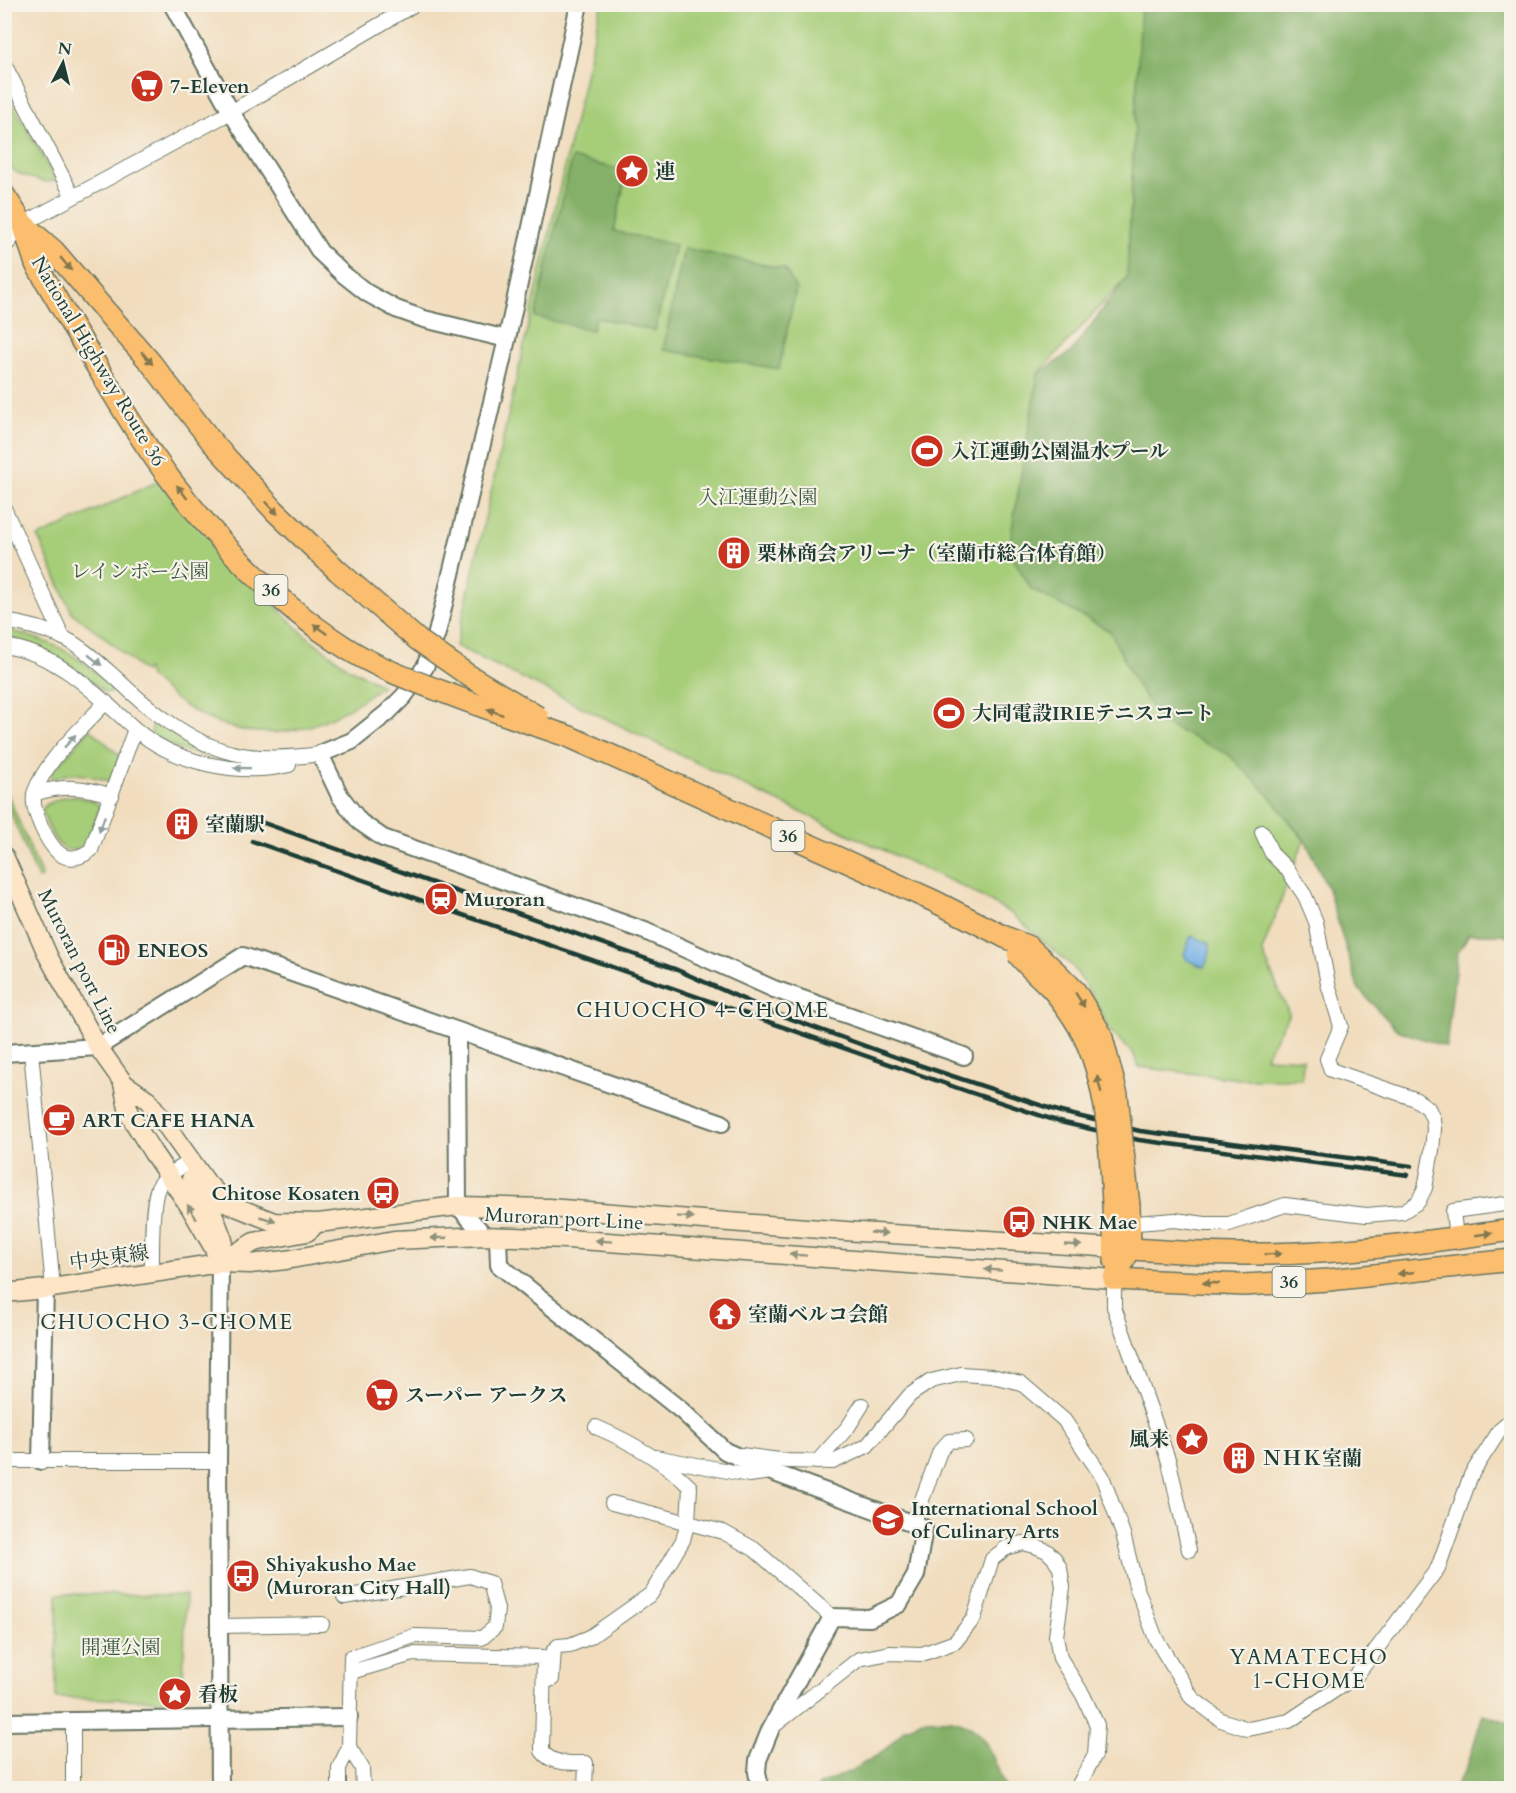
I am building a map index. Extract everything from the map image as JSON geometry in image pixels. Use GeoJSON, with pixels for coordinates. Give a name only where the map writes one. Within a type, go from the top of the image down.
{"type":"FeatureCollection","features":[{"type":"Feature","properties":{"kind":"highway","name":"National Highway Route 36"},"geometry":{"type":"LineString","coordinates":[[4,195],[14,227],[134,428],[182,493],[225,545],[264,584],[304,618],[344,647],[403,677],[514,719],[570,737],[934,901],[1029,947],[1055,971],[1075,992],[1101,1034],[1117,1095],[1123,1248]]}},
{"type":"Feature","properties":{"kind":"highway","name":"National Highway Route 36"},"geometry":{"type":"LineString","coordinates":[[14,227],[54,251],[151,363],[212,442],[274,511],[338,571],[418,640],[468,675],[570,737]]}},
{"type":"Feature","properties":{"kind":"highway","name":"36"},"geometry":{"type":"LineString","coordinates":[[1512,1230],[1376,1248],[1259,1254],[1194,1254],[1123,1248],[1114,1279],[1254,1284],[1329,1280],[1512,1260]]}},
{"type":"Feature","properties":{"kind":"main road","name":"Muroran port Line"},"geometry":{"type":"LineString","coordinates":[[4,856],[49,958],[98,1047],[123,1083],[148,1100],[181,1168],[220,1263],[250,1264],[286,1260],[394,1240],[491,1236],[567,1239],[1114,1279]]}},
{"type":"Feature","properties":{"kind":"main road","name":"Muroran port Line"},"geometry":{"type":"LineString","coordinates":[[123,1083],[129,1114],[181,1168],[207,1183],[234,1208],[274,1222],[318,1222],[458,1206],[549,1208],[859,1232],[1123,1248]]}},
{"type":"Feature","properties":{"kind":"main road"},"geometry":{"type":"LineString","coordinates":[[220,1263],[254,1242],[307,1232],[318,1222]]}},
{"type":"Feature","properties":{"kind":"main road","name":"中央東線"},"geometry":{"type":"LineString","coordinates":[[4,1293],[220,1263]]}},
{"type":"Feature","properties":{"kind":"street"},"geometry":{"type":"LineString","coordinates":[[172,4],[231,112],[320,252],[367,293],[396,309],[424,319],[507,339]]}},
{"type":"Feature","properties":{"kind":"street"},"geometry":{"type":"LineString","coordinates":[[4,646],[20,648],[48,659],[72,674],[135,729],[171,752],[217,766],[237,768],[287,765],[320,754],[352,741],[404,696],[425,667],[437,633],[507,339],[579,4]]}},
{"type":"Feature","properties":{"kind":"street"},"geometry":{"type":"LineString","coordinates":[[4,248],[14,227],[231,112],[411,5]]}},
{"type":"Feature","properties":{"kind":"street"},"geometry":{"type":"LineString","coordinates":[[4,64],[73,197]]}},
{"type":"Feature","properties":{"kind":"street"},"geometry":{"type":"LineString","coordinates":[[4,508],[63,638]]}},
{"type":"Feature","properties":{"kind":"street"},"geometry":{"type":"LineString","coordinates":[[4,621],[35,628],[63,638],[98,661],[142,701],[176,726],[209,745],[252,757],[286,758],[320,754]]}},
{"type":"Feature","properties":{"kind":"street"},"geometry":{"type":"LineString","coordinates":[[106,702],[49,765],[34,794],[35,811],[49,844],[61,855],[78,858],[92,850],[135,729]]}},
{"type":"Feature","properties":{"kind":"street"},"geometry":{"type":"LineString","coordinates":[[320,754],[340,796],[360,822],[383,838],[645,931],[774,989],[964,1056]]}},
{"type":"Feature","properties":{"kind":"street"},"geometry":{"type":"LineString","coordinates":[[34,794],[73,787],[93,789],[112,796]]}},
{"type":"Feature","properties":{"kind":"street"},"geometry":{"type":"LineString","coordinates":[[1122,1214],[1205,1224],[1229,1224],[1285,1205],[1366,1215],[1402,1212],[1418,1202],[1425,1188],[1434,1129],[1428,1108],[1415,1099],[1330,1070],[1327,1059],[1341,1026],[1328,984],[1316,922],[1305,896],[1287,868],[1272,854],[1262,832]]}},
{"type":"Feature","properties":{"kind":"street"},"geometry":{"type":"LineString","coordinates":[[4,1053],[98,1047],[243,956],[722,1123]]}},
{"type":"Feature","properties":{"kind":"street"},"geometry":{"type":"LineString","coordinates":[[457,1031],[458,1206],[491,1236],[499,1265],[682,1411],[725,1451],[736,1454],[788,1461],[833,1462],[867,1446],[910,1395],[931,1381],[961,1374],[992,1376],[1021,1383],[1064,1420],[1102,1476],[1123,1534],[1136,1586],[1156,1640],[1192,1698],[1221,1720],[1248,1729],[1290,1721],[1356,1676],[1438,1568],[1472,1475],[1500,1430],[1512,1420]]}},
{"type":"Feature","properties":{"kind":"street"},"geometry":{"type":"LineString","coordinates":[[31,1052],[49,1288],[41,1461]]}},
{"type":"Feature","properties":{"kind":"street"},"geometry":{"type":"LineString","coordinates":[[152,1273],[152,1243],[158,1188],[181,1168]]}},
{"type":"Feature","properties":{"kind":"street"},"geometry":{"type":"LineString","coordinates":[[1456,1238],[1453,1211],[1512,1203]]}},
{"type":"Feature","properties":{"kind":"street"},"geometry":{"type":"LineString","coordinates":[[220,1263],[218,1461],[220,1788]]}},
{"type":"Feature","properties":{"kind":"street"},"geometry":{"type":"LineString","coordinates":[[1114,1279],[1114,1307],[1169,1462],[1189,1550]]}},
{"type":"Feature","properties":{"kind":"street"},"geometry":{"type":"LineString","coordinates":[[817,1462],[848,1427],[862,1405]]}},
{"type":"Feature","properties":{"kind":"street"},"geometry":{"type":"LineString","coordinates":[[544,1682],[552,1679],[554,1650],[558,1646],[570,1645],[590,1638],[651,1594],[683,1540],[688,1521],[690,1487],[622,1438],[596,1427]]}},
{"type":"Feature","properties":{"kind":"street"},"geometry":{"type":"LineString","coordinates":[[913,1524],[940,1451],[949,1441],[962,1440],[957,1455]]}},
{"type":"Feature","properties":{"kind":"street"},"geometry":{"type":"LineString","coordinates":[[612,1503],[723,1532],[754,1549],[832,1617],[870,1618],[899,1604],[916,1575],[924,1528],[772,1472],[736,1454]]}},
{"type":"Feature","properties":{"kind":"street"},"geometry":{"type":"LineString","coordinates":[[650,1456],[749,1475],[772,1472]]}},
{"type":"Feature","properties":{"kind":"street"},"geometry":{"type":"LineString","coordinates":[[4,1461],[218,1461]]}},
{"type":"Feature","properties":{"kind":"street"},"geometry":{"type":"LineString","coordinates":[[771,1728],[859,1659],[891,1653],[922,1654],[956,1642],[974,1618],[992,1559],[1006,1548],[1023,1544],[1035,1546],[1047,1551],[1060,1568],[1063,1587],[1056,1636],[1060,1658],[1083,1695],[1097,1725],[1095,1755],[1077,1788]]}},
{"type":"Feature","properties":{"kind":"street"},"geometry":{"type":"LineString","coordinates":[[339,1788],[339,1768],[349,1747],[351,1658],[414,1636],[482,1638],[495,1627],[497,1609],[490,1583],[470,1576],[344,1597]]}},
{"type":"Feature","properties":{"kind":"street"},"geometry":{"type":"LineString","coordinates":[[760,1788],[757,1772],[758,1760],[771,1728],[832,1617]]}},
{"type":"Feature","properties":{"kind":"street"},"geometry":{"type":"LineString","coordinates":[[219,1626],[322,1624]]}},
{"type":"Feature","properties":{"kind":"street"},"geometry":{"type":"LineString","coordinates":[[351,1672],[413,1654],[544,1657],[542,1751],[547,1758],[557,1762],[586,1763],[585,1788]]}},
{"type":"Feature","properties":{"kind":"street"},"geometry":{"type":"LineString","coordinates":[[4,1722],[349,1717]]}},
{"type":"Feature","properties":{"kind":"street"},"geometry":{"type":"LineString","coordinates":[[73,1722],[73,1788]]}},
{"type":"Feature","properties":{"kind":"street"},"geometry":{"type":"LineString","coordinates":[[349,1747],[362,1768],[363,1788]]}},
{"type":"Feature","properties":{"kind":"green space","name":"入江運動公園"},"geometry":{"type":"Polygon","coordinates":[[[601,5],[1142,5],[1127,277],[1038,374],[1080,614],[1110,631],[1259,782],[1304,840],[1262,951],[1289,1014],[1265,1057],[1303,1059],[1302,1079],[1239,1079],[1139,1067],[1133,1053],[1111,1032],[1094,998],[1073,967],[1012,914],[964,887],[757,792],[456,646],[601,5]]]}},
{"type":"Feature","properties":{"kind":"green space"},"geometry":{"type":"Polygon","coordinates":[[[1141,5],[1511,5],[1511,938],[1502,934],[1469,934],[1457,954],[1446,1047],[1397,1030],[1358,988],[1328,889],[1306,842],[1269,795],[1228,754],[1162,723],[1135,682],[1110,631],[1031,589],[1013,558],[1011,535],[1038,374],[1071,352],[1127,277],[1141,5]]]}},
{"type":"Feature","properties":{"kind":"green space"},"geometry":{"type":"Polygon","coordinates":[[[4,89],[56,180],[48,182],[38,180],[19,174],[11,168],[5,153],[4,142],[4,89]]]}},
{"type":"Feature","properties":{"kind":"green space"},"geometry":{"type":"Polygon","coordinates":[[[572,158],[627,171],[614,231],[675,245],[655,331],[596,317],[592,330],[535,317],[572,158]]]}},
{"type":"Feature","properties":{"kind":"green space"},"geometry":{"type":"Polygon","coordinates":[[[684,248],[785,269],[796,289],[779,369],[663,350],[684,248]]]}},
{"type":"Feature","properties":{"kind":"green space","name":"レインボー公園"},"geometry":{"type":"Polygon","coordinates":[[[159,481],[305,635],[349,668],[382,685],[359,702],[313,725],[289,731],[264,733],[240,729],[214,721],[183,705],[149,677],[147,669],[144,672],[102,635],[72,613],[38,537],[159,481]]]}},
{"type":"Feature","properties":{"kind":"green space"},"geometry":{"type":"Polygon","coordinates":[[[4,629],[50,643],[75,656],[112,687],[112,692],[105,693],[72,667],[43,651],[16,639],[5,637],[4,629]]]}},
{"type":"Feature","properties":{"kind":"green space"},"geometry":{"type":"Polygon","coordinates":[[[160,722],[226,757],[224,759],[195,754],[168,745],[151,734],[152,726],[160,722]]]}},
{"type":"Feature","properties":{"kind":"green space"},"geometry":{"type":"Polygon","coordinates":[[[90,729],[120,756],[110,781],[74,774],[60,776],[53,780],[52,772],[90,729]]]}},
{"type":"Feature","properties":{"kind":"green space"},"geometry":{"type":"Polygon","coordinates":[[[5,788],[42,877],[38,879],[5,799],[5,788]]]}},
{"type":"Feature","properties":{"kind":"green space"},"geometry":{"type":"Polygon","coordinates":[[[73,796],[94,801],[100,807],[87,844],[69,850],[52,836],[42,811],[45,805],[63,797],[73,796]]]}},
{"type":"Feature","properties":{"kind":"green space","name":"開運公園"},"geometry":{"type":"Polygon","coordinates":[[[57,1594],[186,1595],[183,1682],[162,1700],[56,1698],[57,1594]]]}},
{"type":"Feature","properties":{"kind":"green space"},"geometry":{"type":"Polygon","coordinates":[[[1483,1714],[1511,1723],[1511,1788],[1454,1788],[1466,1770],[1483,1714]]]}},
{"type":"Feature","properties":{"kind":"green space"},"geometry":{"type":"Polygon","coordinates":[[[922,1720],[950,1720],[972,1728],[987,1745],[1005,1788],[818,1788],[819,1785],[849,1772],[883,1752],[904,1730],[922,1720]]]}},
{"type":"Feature","properties":{"kind":"water"},"geometry":{"type":"Polygon","coordinates":[[[1191,936],[1209,943],[1210,952],[1204,967],[1187,960],[1184,954],[1191,936]]]}},
{"type":"Feature","properties":{"kind":"railway"},"geometry":{"type":"LineString","coordinates":[[261,822],[675,969],[772,1012],[901,1059],[1061,1112],[1140,1131],[1411,1166]]}},
{"type":"Feature","properties":{"kind":"railway"},"geometry":{"type":"LineString","coordinates":[[252,841],[1060,1122],[1139,1140],[1408,1175]]}},
{"type":"Feature","properties":{"kind":"place","name":"7-Eleven"},"geometry":{"type":"Point","coordinates":[147,86]}},
{"type":"Feature","properties":{"kind":"place","name":"連"},"geometry":{"type":"Point","coordinates":[632,171]}},
{"type":"Feature","properties":{"kind":"place","name":"入江運動公園温水プール"},"geometry":{"type":"Point","coordinates":[927,451]}},
{"type":"Feature","properties":{"kind":"place","name":"栗林商会アリーナ（室蘭市総合体育館）"},"geometry":{"type":"Point","coordinates":[734,553]}},
{"type":"Feature","properties":{"kind":"place","name":"大同電設IRIEテニスコート"},"geometry":{"type":"Point","coordinates":[949,713]}},
{"type":"Feature","properties":{"kind":"place","name":"室蘭駅"},"geometry":{"type":"Point","coordinates":[182,824]}},
{"type":"Feature","properties":{"kind":"place","name":"Muroran"},"geometry":{"type":"Point","coordinates":[441,899]}},
{"type":"Feature","properties":{"kind":"place","name":"ENEOS"},"geometry":{"type":"Point","coordinates":[114,950]}},
{"type":"Feature","properties":{"kind":"place","name":"ART CAFE HANA"},"geometry":{"type":"Point","coordinates":[59,1120]}},
{"type":"Feature","properties":{"kind":"place","name":"Chitose Kosaten"},"geometry":{"type":"Point","coordinates":[383,1193]}},
{"type":"Feature","properties":{"kind":"place","name":"NHK Mae"},"geometry":{"type":"Point","coordinates":[1019,1222]}},
{"type":"Feature","properties":{"kind":"place","name":"室蘭ベルコ会館"},"geometry":{"type":"Point","coordinates":[725,1314]}},
{"type":"Feature","properties":{"kind":"place","name":"スーパー アークス"},"geometry":{"type":"Point","coordinates":[382,1395]}},
{"type":"Feature","properties":{"kind":"place","name":"風来"},"geometry":{"type":"Point","coordinates":[1192,1439]}},
{"type":"Feature","properties":{"kind":"place","name":"ＮＨＫ室蘭"},"geometry":{"type":"Point","coordinates":[1239,1458]}},
{"type":"Feature","properties":{"kind":"place","name":"International School of Culinary Arts"},"geometry":{"type":"Point","coordinates":[888,1520]}},
{"type":"Feature","properties":{"kind":"place","name":"Shiyakusho Mae (Muroran City Hall)"},"geometry":{"type":"Point","coordinates":[243,1576]}},
{"type":"Feature","properties":{"kind":"place","name":"看板"},"geometry":{"type":"Point","coordinates":[175,1694]}},
{"type":"Feature","properties":{"kind":"district","name":"CHUOCHO 4-CHOME"},"geometry":{"type":"Point","coordinates":[703,1010]}},
{"type":"Feature","properties":{"kind":"district","name":"CHUOCHO 3-CHOME"},"geometry":{"type":"Point","coordinates":[167,1322]}},
{"type":"Feature","properties":{"kind":"district","name":"YAMATECHO 1-CHOME"},"geometry":{"type":"Point","coordinates":[1309,1669]}}]}
